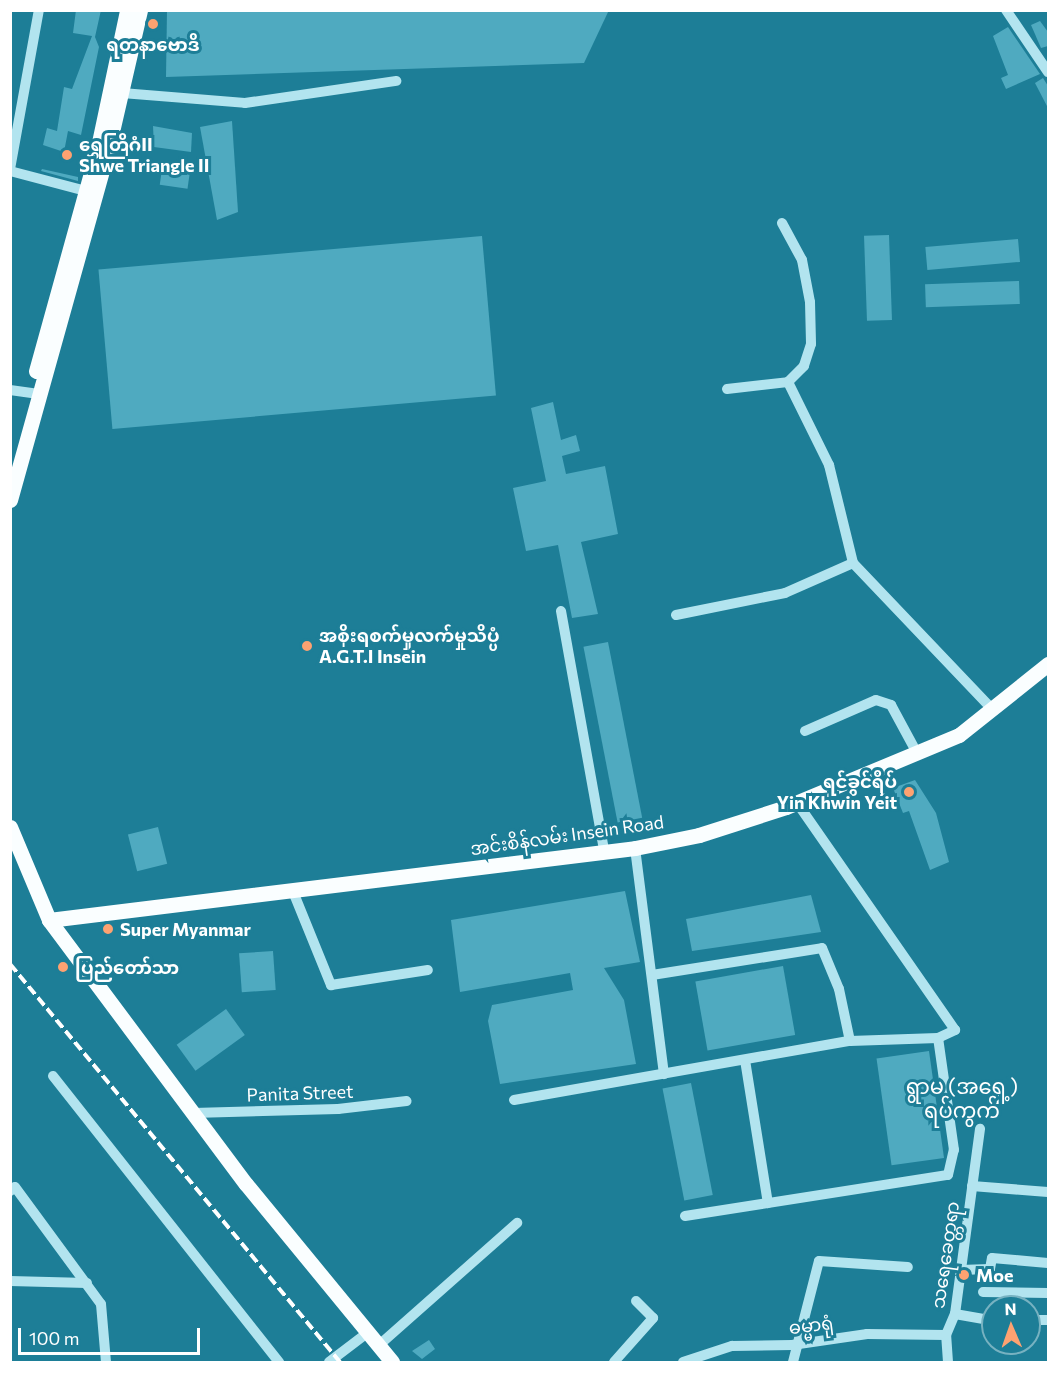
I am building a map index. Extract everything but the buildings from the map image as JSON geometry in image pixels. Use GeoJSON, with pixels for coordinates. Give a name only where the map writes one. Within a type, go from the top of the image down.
{"type":"FeatureCollection","features":[{"type":"Feature","properties":{"kind":"main road"},"geometry":{"type":"LineString","coordinates":[[91,193],[128,10]]}},
{"type":"Feature","properties":{"kind":"main road"},"geometry":{"type":"LineString","coordinates":[[10,500],[13,458],[122,93],[141,10]]}},
{"type":"Feature","properties":{"kind":"main road","name":"အင်းစိန်လမ်း Insein Road"},"geometry":{"type":"LineString","coordinates":[[50,920],[604,850],[635,848],[699,835],[796,803],[959,735],[994,711],[1048,664]]}},
{"type":"Feature","properties":{"kind":"main road"},"geometry":{"type":"LineString","coordinates":[[10,827],[50,920],[193,1113],[392,1362]]}},
{"type":"Feature","properties":{"kind":"street"},"geometry":{"type":"LineString","coordinates":[[39,10],[10,170],[91,193]]}},
{"type":"Feature","properties":{"kind":"street"},"geometry":{"type":"LineString","coordinates":[[1006,10],[1047,66]]}},
{"type":"Feature","properties":{"kind":"street"},"geometry":{"type":"LineString","coordinates":[[122,93],[245,104],[396,81]]}},
{"type":"Feature","properties":{"kind":"street"},"geometry":{"type":"LineString","coordinates":[[728,389],[788,382],[804,366],[811,344],[810,302],[802,260],[782,223]]}},
{"type":"Feature","properties":{"kind":"street"},"geometry":{"type":"LineString","coordinates":[[788,382],[829,465],[854,563],[994,711]]}},
{"type":"Feature","properties":{"kind":"street"},"geometry":{"type":"LineString","coordinates":[[10,390],[34,392]]}},
{"type":"Feature","properties":{"kind":"street"},"geometry":{"type":"LineString","coordinates":[[676,615],[785,593],[854,563]]}},
{"type":"Feature","properties":{"kind":"street"},"geometry":{"type":"LineString","coordinates":[[561,611],[604,850]]}},
{"type":"Feature","properties":{"kind":"street"},"geometry":{"type":"LineString","coordinates":[[805,731],[876,700],[891,705],[917,753]]}},
{"type":"Feature","properties":{"kind":"street"},"geometry":{"type":"LineString","coordinates":[[514,1100],[850,1041],[938,1038],[955,1030],[796,803]]}},
{"type":"Feature","properties":{"kind":"street"},"geometry":{"type":"LineString","coordinates":[[635,848],[664,1074]]}},
{"type":"Feature","properties":{"kind":"street"},"geometry":{"type":"LineString","coordinates":[[292,890],[331,986],[428,970]]}},
{"type":"Feature","properties":{"kind":"street"},"geometry":{"type":"LineString","coordinates":[[652,975],[822,948],[839,989],[850,1041]]}},
{"type":"Feature","properties":{"kind":"street"},"geometry":{"type":"LineString","coordinates":[[685,1216],[948,1175],[954,1150],[938,1038]]}},
{"type":"Feature","properties":{"kind":"street"},"geometry":{"type":"LineString","coordinates":[[745,1060],[768,1203]]}},
{"type":"Feature","properties":{"kind":"street"},"geometry":{"type":"LineString","coordinates":[[53,1076],[279,1362]]}},
{"type":"Feature","properties":{"kind":"street","name":"Panita Street"},"geometry":{"type":"LineString","coordinates":[[193,1113],[338,1109],[407,1101]]}},
{"type":"Feature","properties":{"kind":"street","name":"သရေခေတ္တရာ"},"geometry":{"type":"LineString","coordinates":[[948,1362],[946,1335],[955,1314],[980,1129]]}},
{"type":"Feature","properties":{"kind":"street"},"geometry":{"type":"LineString","coordinates":[[972,1186],[1048,1192]]}},
{"type":"Feature","properties":{"kind":"street"},"geometry":{"type":"LineString","coordinates":[[10,1191],[15,1187],[87,1283],[104,1313],[106,1362]]}},
{"type":"Feature","properties":{"kind":"street"},"geometry":{"type":"LineString","coordinates":[[378,1346],[517,1223]]}},
{"type":"Feature","properties":{"kind":"street"},"geometry":{"type":"LineString","coordinates":[[960,1270],[990,1269],[992,1258],[1048,1263]]}},
{"type":"Feature","properties":{"kind":"street"},"geometry":{"type":"LineString","coordinates":[[793,1362],[819,1261],[908,1267]]}},
{"type":"Feature","properties":{"kind":"street"},"geometry":{"type":"LineString","coordinates":[[10,1281],[87,1283]]}},
{"type":"Feature","properties":{"kind":"street"},"geometry":{"type":"LineString","coordinates":[[983,1292],[1048,1293]]}},
{"type":"Feature","properties":{"kind":"street"},"geometry":{"type":"LineString","coordinates":[[614,1362],[653,1318],[636,1301]]}},
{"type":"Feature","properties":{"kind":"street"},"geometry":{"type":"LineString","coordinates":[[955,1314],[981,1319]]}},
{"type":"Feature","properties":{"kind":"street"},"geometry":{"type":"LineString","coordinates":[[330,1362],[367,1333]]}},
{"type":"Feature","properties":{"kind":"street","name":"ဓမ္မာရုံ"},"geometry":{"type":"LineString","coordinates":[[683,1362],[732,1346],[799,1344],[867,1334],[946,1335]]}},
{"type":"Feature","properties":{"kind":"railway"},"geometry":{"type":"LineString","coordinates":[[10,964],[340,1362]]}},
{"type":"Feature","properties":{"kind":"place","name":"ရတနာဗောဒိ"},"geometry":{"type":"Point","coordinates":[153,24]}},
{"type":"Feature","properties":{"kind":"place","name":"ရွှေတြိဂံII Shwe Triangle II"},"geometry":{"type":"Point","coordinates":[67,155]}},
{"type":"Feature","properties":{"kind":"place","name":"အစိုးရစက်မှုလက်မှုသိပ္ပံ A.G.T.I Insein"},"geometry":{"type":"Point","coordinates":[307,646]}},
{"type":"Feature","properties":{"kind":"place","name":"ရင်ခွင်ရိပ် Yin Khwin Yeit"},"geometry":{"type":"Point","coordinates":[909,792]}},
{"type":"Feature","properties":{"kind":"place","name":"Super Myanmar"},"geometry":{"type":"Point","coordinates":[108,929]}},
{"type":"Feature","properties":{"kind":"place","name":"ပြည်တော်သာ"},"geometry":{"type":"Point","coordinates":[63,967]}},
{"type":"Feature","properties":{"kind":"place","name":"Moe"},"geometry":{"type":"Point","coordinates":[964,1275]}},
{"type":"Feature","properties":{"kind":"district","name":"ရွာမ (အရှေ့) ရပ်ကွက်"},"geometry":{"type":"Point","coordinates":[962,1098]}}]}
